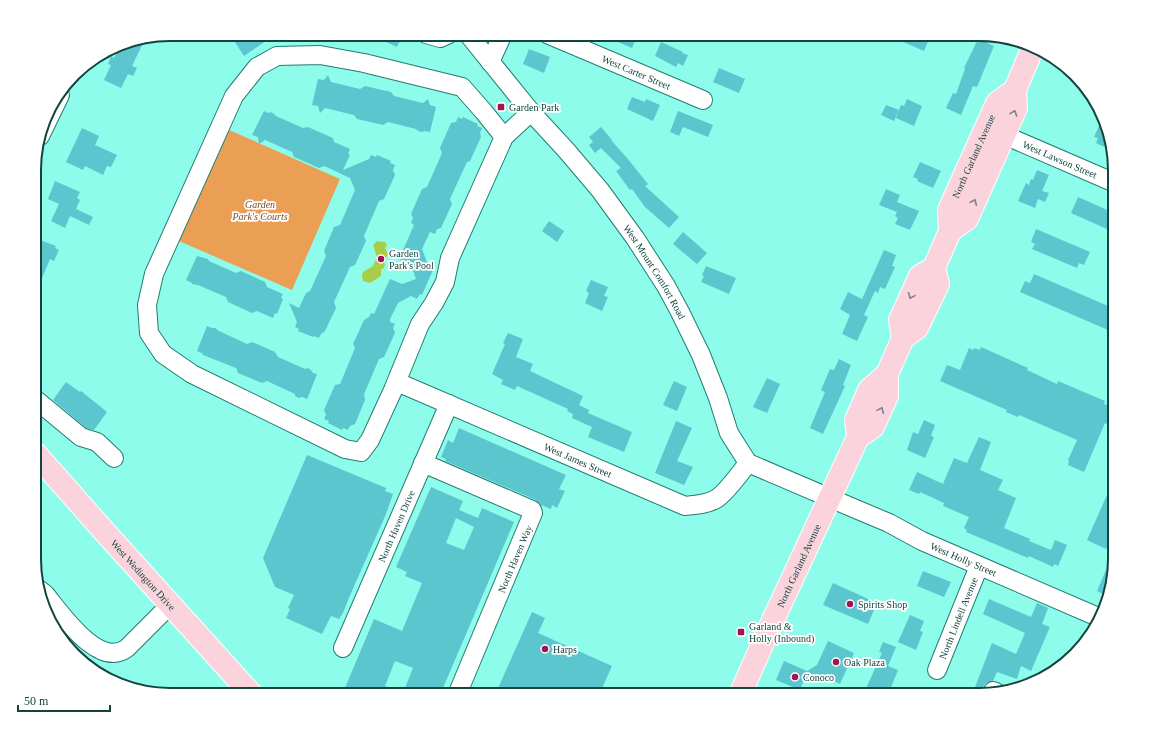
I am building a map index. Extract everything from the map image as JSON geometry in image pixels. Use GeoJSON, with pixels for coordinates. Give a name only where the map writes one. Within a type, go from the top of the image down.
{"type":"FeatureCollection","features":[{"type":"Feature","properties":{"kind":"main road","name":"North Garland Avenue"},"geometry":{"type":"LineString","coordinates":[[950,231],[967,219],[1016,108],[1015,90],[1031,52]]}},
{"type":"Feature","properties":{"kind":"main road","name":"North Garland Avenue"},"geometry":{"type":"LineString","coordinates":[[743,688],[858,437],[873,428],[887,396],[887,374],[903,338],[900,320],[920,276],[934,268],[950,231],[949,210],[997,103],[1015,90]]}},
{"type":"Feature","properties":{"kind":"main road","name":"West Wedington Drive"},"geometry":{"type":"LineString","coordinates":[[41,460],[246,688]]}},
{"type":"Feature","properties":{"kind":"street","name":"West Mount Comfort Road"},"geometry":{"type":"LineString","coordinates":[[474,41],[531,112],[600,190],[635,238],[680,312],[718,398],[729,433],[748,463]]}},
{"type":"Feature","properties":{"kind":"street"},"geometry":{"type":"LineString","coordinates":[[490,62],[500,41]]}},
{"type":"Feature","properties":{"kind":"street","name":"West Carter Street"},"geometry":{"type":"LineString","coordinates":[[564,41],[703,100]]}},
{"type":"Feature","properties":{"kind":"street"},"geometry":{"type":"LineString","coordinates":[[504,137],[462,87],[364,63],[320,55],[277,56],[257,67],[234,96],[154,274],[147,305],[148,333],[164,354],[192,374],[345,449],[361,452],[370,440],[397,382],[420,324],[434,304],[445,282],[450,258],[504,137],[531,112]]}},
{"type":"Feature","properties":{"kind":"street","name":"West Lawson Street"},"geometry":{"type":"LineString","coordinates":[[1004,135],[1108,180]]}},
{"type":"Feature","properties":{"kind":"street","name":"West James Street"},"geometry":{"type":"LineString","coordinates":[[397,382],[685,506],[698,505],[716,499],[735,480],[748,463]]}},
{"type":"Feature","properties":{"kind":"street"},"geometry":{"type":"LineString","coordinates":[[41,404],[81,437],[97,442],[114,458]]}},
{"type":"Feature","properties":{"kind":"street","name":"North Haven Drive"},"geometry":{"type":"LineString","coordinates":[[343,648],[449,404]]}},
{"type":"Feature","properties":{"kind":"street","name":"North Haven Way"},"geometry":{"type":"LineString","coordinates":[[423,463],[532,510],[533,513],[460,688]]}},
{"type":"Feature","properties":{"kind":"street"},"geometry":{"type":"LineString","coordinates":[[748,463],[831,498]]}},
{"type":"Feature","properties":{"kind":"street","name":"West Holly Street"},"geometry":{"type":"LineString","coordinates":[[831,498],[889,523],[979,566],[1095,615]]}},
{"type":"Feature","properties":{"kind":"street","name":"North Lindell Avenue"},"geometry":{"type":"LineString","coordinates":[[937,670],[979,566]]}},
{"type":"Feature","properties":{"kind":"street"},"geometry":{"type":"LineString","coordinates":[[46,596],[73,627],[91,645],[101,650],[113,653],[126,649],[170,605]]}},
{"type":"Feature","properties":{"kind":"green space","name":"Garden Park's Courts"},"geometry":{"type":"Polygon","coordinates":[[[227,129],[340,179],[292,290],[179,241],[227,129]]]}},
{"type":"Feature","properties":{"kind":"shaded area","name":"Garden Park's Pool"},"geometry":{"type":"Polygon","coordinates":[[[377,241],[385,242],[387,245],[385,248],[388,254],[384,262],[385,265],[383,269],[381,269],[381,276],[370,283],[363,281],[362,276],[363,272],[373,266],[377,257],[373,245],[377,241]]]}},
{"type":"Feature","properties":{"kind":"building"},"geometry":{"type":"Polygon","coordinates":[[[234,41],[266,41],[244,56],[234,41]]]}},
{"type":"Feature","properties":{"kind":"building"},"geometry":{"type":"Polygon","coordinates":[[[384,41],[400,41],[397,47],[384,41]]]}},
{"type":"Feature","properties":{"kind":"building"},"geometry":{"type":"Polygon","coordinates":[[[616,41],[635,41],[632,48],[616,41]]]}},
{"type":"Feature","properties":{"kind":"building"},"geometry":{"type":"Polygon","coordinates":[[[901,41],[928,41],[924,51],[901,41]]]}},
{"type":"Feature","properties":{"kind":"building"},"geometry":{"type":"Polygon","coordinates":[[[977,41],[983,41],[994,46],[977,87],[973,86],[961,115],[946,108],[953,93],[956,94],[965,69],[964,68],[977,41]]]}},
{"type":"Feature","properties":{"kind":"building"},"geometry":{"type":"Polygon","coordinates":[[[661,42],[688,55],[683,66],[678,63],[676,67],[655,56],[661,42]]]}},
{"type":"Feature","properties":{"kind":"building"},"geometry":{"type":"Polygon","coordinates":[[[143,44],[132,66],[137,68],[133,76],[128,74],[121,88],[104,80],[111,65],[108,64],[111,56],[114,58],[116,53],[143,44]]]}},
{"type":"Feature","properties":{"kind":"building"},"geometry":{"type":"Polygon","coordinates":[[[529,49],[550,57],[544,73],[523,64],[529,49]]]}},
{"type":"Feature","properties":{"kind":"building"},"geometry":{"type":"Polygon","coordinates":[[[719,68],[745,79],[739,93],[713,82],[719,68]]]}},
{"type":"Feature","properties":{"kind":"building"},"geometry":{"type":"Polygon","coordinates":[[[328,75],[331,82],[360,89],[365,86],[391,92],[394,96],[423,103],[428,99],[430,105],[436,107],[430,132],[422,132],[388,122],[383,125],[357,119],[354,115],[325,108],[320,113],[318,106],[312,105],[318,79],[324,80],[328,75]]]}},
{"type":"Feature","properties":{"kind":"building"},"geometry":{"type":"Polygon","coordinates":[[[632,97],[645,102],[646,99],[660,105],[653,121],[627,109],[632,97]]]}},
{"type":"Feature","properties":{"kind":"building"},"geometry":{"type":"Polygon","coordinates":[[[907,99],[922,106],[914,126],[896,118],[901,105],[904,106],[907,99]]]}},
{"type":"Feature","properties":{"kind":"building"},"geometry":{"type":"Polygon","coordinates":[[[886,105],[899,110],[894,121],[881,115],[886,105]]]}},
{"type":"Feature","properties":{"kind":"building"},"geometry":{"type":"Polygon","coordinates":[[[264,111],[268,113],[271,112],[276,116],[303,128],[308,127],[333,138],[334,142],[350,149],[348,154],[350,155],[343,170],[369,159],[371,155],[376,157],[377,155],[391,161],[390,163],[395,165],[393,170],[395,175],[384,199],[379,201],[364,236],[366,241],[355,265],[350,267],[334,302],[336,308],[325,331],[319,338],[298,331],[299,329],[295,327],[297,322],[289,303],[299,308],[306,293],[310,291],[326,256],[324,251],[334,227],[340,225],[355,190],[350,178],[324,166],[319,168],[294,157],[292,152],[265,140],[259,144],[258,137],[252,135],[264,111]]]}},
{"type":"Feature","properties":{"kind":"building"},"geometry":{"type":"Polygon","coordinates":[[[678,111],[713,125],[708,137],[683,127],[679,136],[670,132],[678,111]]]}},
{"type":"Feature","properties":{"kind":"building"},"geometry":{"type":"Polygon","coordinates":[[[458,117],[462,119],[463,117],[478,124],[477,126],[482,128],[480,133],[481,137],[470,161],[467,162],[450,199],[452,204],[441,228],[437,229],[435,234],[430,232],[422,249],[427,262],[432,265],[430,269],[433,270],[422,295],[420,294],[417,299],[411,296],[398,303],[390,319],[390,322],[395,324],[393,328],[395,333],[384,357],[379,359],[364,394],[365,400],[355,424],[350,426],[348,430],[343,428],[342,430],[328,423],[329,421],[324,419],[326,415],[324,410],[335,385],[340,384],[355,348],[353,344],[364,320],[369,317],[371,313],[374,314],[390,279],[402,284],[416,279],[411,265],[399,259],[414,225],[411,223],[413,218],[411,214],[422,189],[427,187],[435,169],[442,153],[440,148],[451,123],[456,122],[458,117]]]}},
{"type":"Feature","properties":{"kind":"building"},"geometry":{"type":"Polygon","coordinates":[[[1099,125],[1106,148],[1096,143],[1098,138],[1094,137],[1099,125]]]}},
{"type":"Feature","properties":{"kind":"building"},"geometry":{"type":"Polygon","coordinates":[[[601,127],[648,184],[645,186],[679,217],[669,228],[645,207],[632,189],[630,190],[616,171],[621,168],[601,148],[595,153],[589,145],[593,142],[589,137],[601,127]]]}},
{"type":"Feature","properties":{"kind":"building"},"geometry":{"type":"Polygon","coordinates":[[[82,128],[99,136],[95,145],[117,155],[111,167],[107,166],[103,175],[85,166],[83,170],[66,162],[82,128]]]}},
{"type":"Feature","properties":{"kind":"building"},"geometry":{"type":"Polygon","coordinates":[[[920,162],[941,171],[933,188],[917,181],[918,179],[913,177],[920,162]]]}},
{"type":"Feature","properties":{"kind":"building"},"geometry":{"type":"Polygon","coordinates":[[[1037,170],[1049,175],[1042,191],[1049,193],[1045,202],[1038,199],[1035,208],[1018,201],[1026,183],[1029,185],[1037,170]]]}},
{"type":"Feature","properties":{"kind":"building"},"geometry":{"type":"Polygon","coordinates":[[[55,181],[80,192],[77,198],[80,200],[76,209],[93,217],[89,225],[70,216],[65,228],[51,221],[59,204],[48,199],[55,181]]]}},
{"type":"Feature","properties":{"kind":"building"},"geometry":{"type":"Polygon","coordinates":[[[886,189],[900,195],[897,202],[919,211],[910,230],[895,224],[898,218],[895,216],[897,212],[879,205],[886,189]]]}},
{"type":"Feature","properties":{"kind":"building"},"geometry":{"type":"Polygon","coordinates":[[[1078,197],[1108,210],[1108,227],[1107,229],[1071,213],[1078,197]]]}},
{"type":"Feature","properties":{"kind":"building"},"geometry":{"type":"Polygon","coordinates":[[[549,221],[564,231],[557,242],[542,231],[549,221]]]}},
{"type":"Feature","properties":{"kind":"building"},"geometry":{"type":"Polygon","coordinates":[[[1036,229],[1090,252],[1084,265],[1079,263],[1077,268],[1032,249],[1035,244],[1031,242],[1036,229]]]}},
{"type":"Feature","properties":{"kind":"building"},"geometry":{"type":"Polygon","coordinates":[[[683,232],[707,253],[697,264],[673,244],[683,232]]]}},
{"type":"Feature","properties":{"kind":"building"},"geometry":{"type":"Polygon","coordinates":[[[41,240],[56,246],[55,248],[59,250],[54,261],[50,259],[41,281],[41,240]]]}},
{"type":"Feature","properties":{"kind":"building"},"geometry":{"type":"Polygon","coordinates":[[[884,250],[896,255],[892,266],[895,267],[885,289],[880,287],[878,293],[875,291],[864,315],[868,317],[857,341],[842,334],[850,315],[840,309],[848,292],[862,299],[884,250]]]}},
{"type":"Feature","properties":{"kind":"building"},"geometry":{"type":"Polygon","coordinates":[[[197,256],[208,259],[209,261],[236,273],[241,271],[265,282],[267,287],[283,294],[281,298],[283,299],[277,314],[275,313],[273,318],[257,311],[252,313],[228,302],[226,297],[198,285],[192,284],[186,280],[197,256]]]}},
{"type":"Feature","properties":{"kind":"building"},"geometry":{"type":"Polygon","coordinates":[[[706,266],[736,278],[729,294],[701,282],[706,266]]]}},
{"type":"Feature","properties":{"kind":"building"},"geometry":{"type":"Polygon","coordinates":[[[1034,274],[1108,306],[1108,330],[1020,292],[1025,281],[1030,283],[1034,274]]]}},
{"type":"Feature","properties":{"kind":"building"},"geometry":{"type":"Polygon","coordinates":[[[591,280],[608,287],[604,296],[608,297],[602,311],[585,303],[589,293],[586,291],[591,280]]]}},
{"type":"Feature","properties":{"kind":"building"},"geometry":{"type":"Polygon","coordinates":[[[207,326],[215,328],[247,344],[252,342],[275,352],[278,357],[305,369],[308,368],[313,373],[317,374],[307,399],[302,397],[299,398],[295,396],[295,394],[267,381],[262,383],[238,373],[236,368],[203,355],[197,351],[207,326]]]}},
{"type":"Feature","properties":{"kind":"building"},"geometry":{"type":"Polygon","coordinates":[[[508,333],[523,339],[516,357],[533,364],[530,371],[583,396],[579,405],[589,410],[588,413],[632,432],[624,452],[588,437],[592,427],[572,418],[573,414],[567,411],[568,409],[517,386],[515,390],[501,384],[503,380],[492,374],[505,344],[503,343],[508,333]]]}},
{"type":"Feature","properties":{"kind":"building"},"geometry":{"type":"Polygon","coordinates":[[[981,347],[1028,368],[1027,370],[1057,384],[1058,381],[1105,401],[1104,404],[1108,405],[1108,422],[1107,424],[1105,423],[1084,472],[1068,465],[1068,460],[1077,440],[1019,415],[1018,417],[1006,412],[1007,410],[940,381],[947,365],[960,370],[969,348],[973,350],[974,348],[980,350],[981,347]]]}},
{"type":"Feature","properties":{"kind":"building"},"geometry":{"type":"Polygon","coordinates":[[[839,359],[851,365],[843,385],[845,386],[823,434],[810,428],[825,392],[821,390],[830,369],[834,370],[839,359]]]}},
{"type":"Feature","properties":{"kind":"building"},"geometry":{"type":"Polygon","coordinates":[[[767,378],[780,384],[767,413],[753,407],[767,378]]]}},
{"type":"Feature","properties":{"kind":"building"},"geometry":{"type":"Polygon","coordinates":[[[674,381],[687,387],[677,411],[663,405],[674,381]]]}},
{"type":"Feature","properties":{"kind":"building"},"geometry":{"type":"Polygon","coordinates":[[[66,382],[80,392],[81,391],[107,412],[94,430],[86,428],[53,400],[66,382]]]}},
{"type":"Feature","properties":{"kind":"building"},"geometry":{"type":"Polygon","coordinates":[[[924,420],[935,425],[931,436],[934,437],[925,458],[907,450],[913,432],[918,434],[924,420]]]}},
{"type":"Feature","properties":{"kind":"building"},"geometry":{"type":"Polygon","coordinates":[[[676,421],[692,428],[677,461],[693,467],[684,485],[655,473],[676,421]]]}},
{"type":"Feature","properties":{"kind":"building"},"geometry":{"type":"Polygon","coordinates":[[[459,428],[566,475],[559,489],[565,491],[557,508],[552,505],[551,509],[541,505],[536,500],[445,461],[446,459],[441,457],[448,440],[453,443],[459,428]]]}},
{"type":"Feature","properties":{"kind":"building"},"geometry":{"type":"Polygon","coordinates":[[[979,437],[991,442],[980,470],[1003,480],[998,490],[1016,498],[1004,528],[1051,550],[1055,540],[1067,545],[1058,566],[1054,564],[1053,567],[1029,556],[1028,558],[966,532],[967,530],[964,528],[969,517],[943,506],[944,503],[920,492],[919,494],[909,490],[917,472],[943,484],[954,458],[967,463],[979,437]]]}},
{"type":"Feature","properties":{"kind":"building"},"geometry":{"type":"Polygon","coordinates":[[[307,455],[386,488],[385,491],[393,494],[386,514],[343,613],[339,619],[331,616],[322,634],[286,618],[290,609],[288,608],[294,595],[275,587],[263,558],[307,455]]]}},
{"type":"Feature","properties":{"kind":"building"},"geometry":{"type":"Polygon","coordinates":[[[431,487],[463,501],[459,510],[478,518],[482,508],[514,522],[443,688],[405,688],[413,668],[395,661],[385,686],[390,688],[345,688],[374,619],[402,631],[422,583],[405,576],[407,572],[396,567],[431,487]],[[456,518],[446,543],[464,550],[474,527],[456,518]]]}},
{"type":"Feature","properties":{"kind":"building"},"geometry":{"type":"Polygon","coordinates":[[[1108,493],[1108,545],[1106,549],[1087,540],[1108,493]]]}},
{"type":"Feature","properties":{"kind":"building"},"geometry":{"type":"Polygon","coordinates":[[[1108,565],[1106,584],[1103,594],[1097,591],[1108,565]]]}},
{"type":"Feature","properties":{"kind":"building"},"geometry":{"type":"Polygon","coordinates":[[[923,571],[951,582],[944,597],[917,586],[923,571]]]}},
{"type":"Feature","properties":{"kind":"building","name":"Spirits Shop"},"geometry":{"type":"Polygon","coordinates":[[[833,583],[877,603],[868,624],[823,605],[833,583]]]}},
{"type":"Feature","properties":{"kind":"building"},"geometry":{"type":"Polygon","coordinates":[[[989,599],[1031,617],[1037,603],[1048,608],[1042,624],[1050,627],[1031,671],[1021,666],[1017,679],[997,672],[993,681],[986,683],[983,688],[975,688],[992,643],[1016,654],[1025,633],[983,614],[989,599]]]}},
{"type":"Feature","properties":{"kind":"building","name":"Harps"},"geometry":{"type":"Polygon","coordinates":[[[532,612],[545,618],[538,633],[612,666],[602,688],[498,688],[532,612]]]}},
{"type":"Feature","properties":{"kind":"building"},"geometry":{"type":"Polygon","coordinates":[[[910,615],[924,621],[920,631],[923,632],[916,650],[898,642],[910,615]]]}},
{"type":"Feature","properties":{"kind":"building"},"geometry":{"type":"Polygon","coordinates":[[[828,641],[854,653],[840,684],[820,675],[803,682],[801,688],[795,688],[776,680],[784,661],[807,671],[817,665],[828,641]]]}},
{"type":"Feature","properties":{"kind":"building"},"geometry":{"type":"Polygon","coordinates":[[[883,642],[896,647],[888,666],[898,670],[891,688],[866,688],[882,653],[879,652],[883,642]]]}},
{"type":"Feature","properties":{"kind":"place","name":"Garden Park"},"geometry":{"type":"Point","coordinates":[501,107]}},
{"type":"Feature","properties":{"kind":"place","name":"Garden Park's Pool"},"geometry":{"type":"Point","coordinates":[381,259]}},
{"type":"Feature","properties":{"kind":"place","name":"Spirits Shop"},"geometry":{"type":"Point","coordinates":[850,604]}},
{"type":"Feature","properties":{"kind":"place","name":"Garland & Holly (Inbound)"},"geometry":{"type":"Point","coordinates":[741,632]}},
{"type":"Feature","properties":{"kind":"place","name":"Harps"},"geometry":{"type":"Point","coordinates":[545,649]}},
{"type":"Feature","properties":{"kind":"place","name":"Oak Plaza"},"geometry":{"type":"Point","coordinates":[836,662]}},
{"type":"Feature","properties":{"kind":"place","name":"Conoco"},"geometry":{"type":"Point","coordinates":[795,677]}}]}
